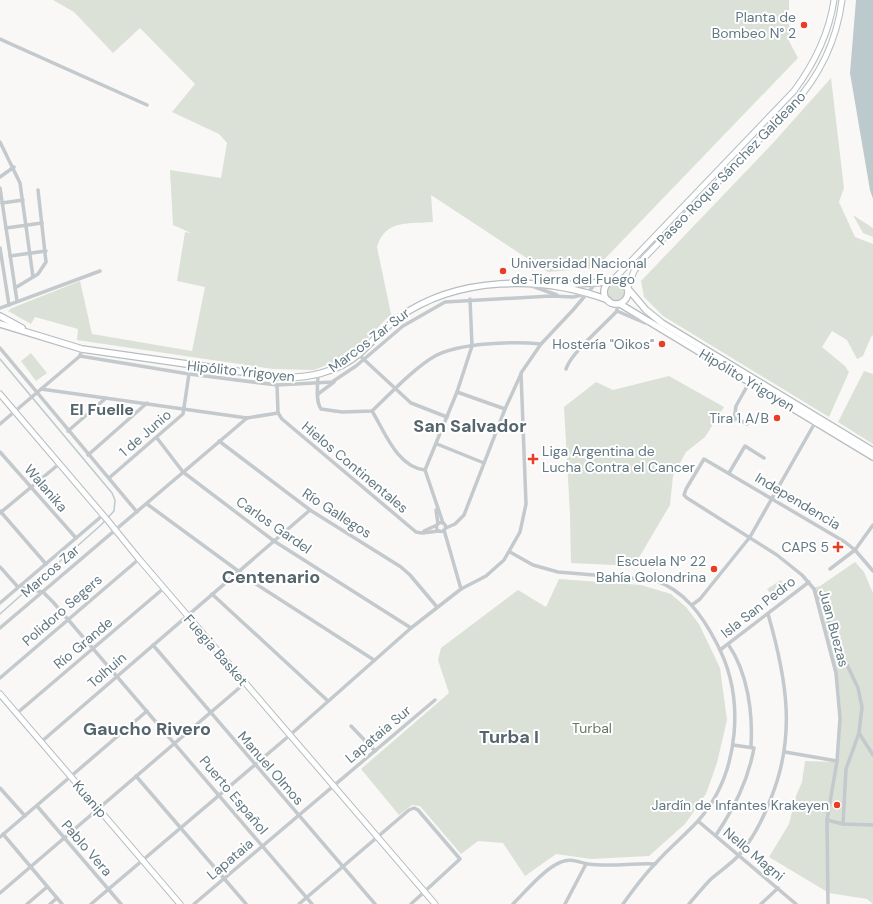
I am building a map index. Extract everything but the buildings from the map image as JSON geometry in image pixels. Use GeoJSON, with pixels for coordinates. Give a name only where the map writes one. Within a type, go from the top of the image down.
{"type":"FeatureCollection","features":[{"type":"Feature","properties":{"kind":"main road","name":"Paseo Roque Sánchez Galdeano"},"geometry":{"type":"LineString","coordinates":[[611,281],[786,100],[808,72],[823,42],[834,0]]}},
{"type":"Feature","properties":{"kind":"main road","name":"Paseo Roque Sánchez Galdeano"},"geometry":{"type":"LineString","coordinates":[[628,289],[638,265],[802,96],[816,76],[831,44],[842,0]]}},
{"type":"Feature","properties":{"kind":"main road"},"geometry":{"type":"LineString","coordinates":[[808,72],[816,76]]}},
{"type":"Feature","properties":{"kind":"main road"},"geometry":{"type":"LineString","coordinates":[[705,184],[711,190]]}},
{"type":"Feature","properties":{"kind":"main road"},"geometry":{"type":"LineString","coordinates":[[611,281],[623,281],[628,289],[628,297],[618,304],[608,300],[604,293],[606,285],[611,281]]}},
{"type":"Feature","properties":{"kind":"main road","name":"Hipólito Yrigoyen"},"geometry":{"type":"LineString","coordinates":[[553,286],[611,281]]}},
{"type":"Feature","properties":{"kind":"main road","name":"Hipólito Yrigoyen"},"geometry":{"type":"LineString","coordinates":[[27,332],[82,349],[278,377],[299,378],[334,369],[358,354],[397,319],[432,299],[460,290],[528,284],[553,286],[608,300]]}},
{"type":"Feature","properties":{"kind":"main road","name":"Hipólito Yrigoyen"},"geometry":{"type":"LineString","coordinates":[[628,289],[646,310],[662,323],[751,380]]}},
{"type":"Feature","properties":{"kind":"main road","name":"Hipólito Yrigoyen"},"geometry":{"type":"LineString","coordinates":[[618,304],[652,322],[817,419],[873,450]]}},
{"type":"Feature","properties":{"kind":"main road"},"geometry":{"type":"LineString","coordinates":[[0,316],[27,332]]}},
{"type":"Feature","properties":{"kind":"main road"},"geometry":{"type":"LineString","coordinates":[[0,324],[27,332]]}},
{"type":"Feature","properties":{"kind":"main road","name":"Fuegia Basket"},"geometry":{"type":"LineString","coordinates":[[0,394],[109,522],[114,530],[435,904]]}},
{"type":"Feature","properties":{"kind":"main road","name":"Hipólito Yrigoyen"},"geometry":{"type":"LineString","coordinates":[[817,419],[873,457]]}},
{"type":"Feature","properties":{"kind":"main road","name":"Kuanip"},"geometry":{"type":"LineString","coordinates":[[0,694],[180,904]]}},
{"type":"Feature","properties":{"kind":"street"},"geometry":{"type":"LineString","coordinates":[[0,38],[147,105]]}},
{"type":"Feature","properties":{"kind":"street"},"geometry":{"type":"LineString","coordinates":[[0,142],[14,167],[20,183],[32,277]]}},
{"type":"Feature","properties":{"kind":"street"},"geometry":{"type":"LineString","coordinates":[[0,177],[14,167]]}},
{"type":"Feature","properties":{"kind":"street"},"geometry":{"type":"LineString","coordinates":[[0,188],[16,301]]}},
{"type":"Feature","properties":{"kind":"street"},"geometry":{"type":"LineString","coordinates":[[15,288],[45,267],[46,251],[38,190]]}},
{"type":"Feature","properties":{"kind":"street"},"geometry":{"type":"LineString","coordinates":[[2,203],[23,200]]}},
{"type":"Feature","properties":{"kind":"street"},"geometry":{"type":"LineString","coordinates":[[6,228],[42,223]]}},
{"type":"Feature","properties":{"kind":"street"},"geometry":{"type":"LineString","coordinates":[[0,248],[9,305]]}},
{"type":"Feature","properties":{"kind":"street"},"geometry":{"type":"LineString","coordinates":[[10,256],[46,251]]}},
{"type":"Feature","properties":{"kind":"street"},"geometry":{"type":"LineString","coordinates":[[0,308],[100,271]]}},
{"type":"Feature","properties":{"kind":"street"},"geometry":{"type":"LineString","coordinates":[[422,533],[442,530],[455,524],[464,515],[505,409],[521,373],[541,344],[577,306],[591,287],[597,282]]}},
{"type":"Feature","properties":{"kind":"street"},"geometry":{"type":"LineString","coordinates":[[528,284],[558,296]]}},
{"type":"Feature","properties":{"kind":"street","name":"Marcos Zar Sur"},"geometry":{"type":"LineString","coordinates":[[80,356],[189,374],[277,386],[318,383],[336,380],[364,359],[394,332],[416,316],[445,302],[470,299],[558,296],[574,297],[587,294]]}},
{"type":"Feature","properties":{"kind":"street"},"geometry":{"type":"LineString","coordinates":[[574,297],[577,306]]}},
{"type":"Feature","properties":{"kind":"street"},"geometry":{"type":"LineString","coordinates":[[461,589],[442,530],[443,522],[435,505],[425,470],[437,444],[457,392],[472,346],[470,299]]}},
{"type":"Feature","properties":{"kind":"street"},"geometry":{"type":"LineString","coordinates":[[566,369],[568,363],[617,311],[618,304]]}},
{"type":"Feature","properties":{"kind":"street"},"geometry":{"type":"LineString","coordinates":[[617,311],[645,323],[652,322]]}},
{"type":"Feature","properties":{"kind":"street"},"geometry":{"type":"LineString","coordinates":[[318,374],[319,406],[324,410],[361,413],[372,411],[435,356],[455,348],[472,346],[541,344]]}},
{"type":"Feature","properties":{"kind":"street"},"geometry":{"type":"LineString","coordinates":[[0,348],[35,394],[138,512]]}},
{"type":"Feature","properties":{"kind":"street"},"geometry":{"type":"LineString","coordinates":[[0,424],[80,356],[82,349]]}},
{"type":"Feature","properties":{"kind":"street"},"geometry":{"type":"LineString","coordinates":[[358,354],[411,403],[447,417]]}},
{"type":"Feature","properties":{"kind":"street"},"geometry":{"type":"LineString","coordinates":[[91,904],[290,735],[411,628],[461,589],[496,569],[510,552],[520,532],[526,504],[521,373]]}},
{"type":"Feature","properties":{"kind":"street","name":"1 de Junio"},"geometry":{"type":"LineString","coordinates":[[109,478],[181,417],[185,409],[189,374]]}},
{"type":"Feature","properties":{"kind":"street"},"geometry":{"type":"LineString","coordinates":[[318,394],[336,380]]}},
{"type":"Feature","properties":{"kind":"street"},"geometry":{"type":"LineString","coordinates":[[747,424],[734,419],[736,406],[751,380]]}},
{"type":"Feature","properties":{"kind":"street"},"geometry":{"type":"LineString","coordinates":[[41,389],[247,418],[278,413],[277,386]]}},
{"type":"Feature","properties":{"kind":"street"},"geometry":{"type":"LineString","coordinates":[[457,392],[505,409]]}},
{"type":"Feature","properties":{"kind":"street"},"geometry":{"type":"LineString","coordinates":[[68,431],[106,398]]}},
{"type":"Feature","properties":{"kind":"street"},"geometry":{"type":"LineString","coordinates":[[88,455],[147,403]]}},
{"type":"Feature","properties":{"kind":"street"},"geometry":{"type":"LineString","coordinates":[[372,411],[400,457],[412,467],[425,470]]}},
{"type":"Feature","properties":{"kind":"street","name":"Hielos Continentales"},"geometry":{"type":"LineString","coordinates":[[278,413],[282,419],[366,492],[416,532],[422,533]]}},
{"type":"Feature","properties":{"kind":"street"},"geometry":{"type":"LineString","coordinates":[[114,530],[138,512],[247,418]]}},
{"type":"Feature","properties":{"kind":"street"},"geometry":{"type":"LineString","coordinates":[[692,605],[700,599],[750,537],[817,419]]}},
{"type":"Feature","properties":{"kind":"street","name":"Carlos Gardel"},"geometry":{"type":"LineString","coordinates":[[157,438],[183,472],[274,541],[411,628]]}},
{"type":"Feature","properties":{"kind":"street","name":"Río Gallegos"},"geometry":{"type":"LineString","coordinates":[[219,441],[310,510],[401,567],[410,575],[437,607]]}},
{"type":"Feature","properties":{"kind":"street"},"geometry":{"type":"LineString","coordinates":[[437,444],[484,463]]}},
{"type":"Feature","properties":{"kind":"street"},"geometry":{"type":"LineString","coordinates":[[729,473],[745,446],[764,458]]}},
{"type":"Feature","properties":{"kind":"street","name":"Walanika"},"geometry":{"type":"LineString","coordinates":[[0,452],[76,538]]}},
{"type":"Feature","properties":{"kind":"street","name":"Independencia"},"geometry":{"type":"LineString","coordinates":[[684,495],[704,459],[845,542],[855,550],[873,571]]}},
{"type":"Feature","properties":{"kind":"street"},"geometry":{"type":"LineString","coordinates":[[46,564],[0,512],[59,464]]}},
{"type":"Feature","properties":{"kind":"street","name":"Juan Buezas"},"geometry":{"type":"LineString","coordinates":[[684,495],[777,555],[809,582],[814,590],[836,673],[840,718],[837,761],[826,820],[828,904]]}},
{"type":"Feature","properties":{"kind":"street"},"geometry":{"type":"LineString","coordinates":[[147,504],[238,572],[374,660]]}},
{"type":"Feature","properties":{"kind":"street"},"geometry":{"type":"LineString","coordinates":[[435,505],[437,525],[442,530]]}},
{"type":"Feature","properties":{"kind":"street","name":"Tolhuin"},"geometry":{"type":"LineString","coordinates":[[41,742],[310,510]]}},
{"type":"Feature","properties":{"kind":"street"},"geometry":{"type":"LineString","coordinates":[[0,603],[103,515]]}},
{"type":"Feature","properties":{"kind":"street"},"geometry":{"type":"LineString","coordinates":[[422,533],[443,522]]}},
{"type":"Feature","properties":{"kind":"street"},"geometry":{"type":"LineString","coordinates":[[830,569],[855,550],[873,526]]}},
{"type":"Feature","properties":{"kind":"street","name":"Marcos Zar"},"geometry":{"type":"LineString","coordinates":[[0,628],[114,530]]}},
{"type":"Feature","properties":{"kind":"street"},"geometry":{"type":"LineString","coordinates":[[510,552],[534,565],[558,572],[654,580],[670,587],[692,605],[707,624],[720,650],[730,677],[733,698],[733,745],[720,786],[698,821],[655,864],[623,904]]}},
{"type":"Feature","properties":{"kind":"street","name":"Polidoro Segers"},"geometry":{"type":"LineString","coordinates":[[0,678],[139,559]]}},
{"type":"Feature","properties":{"kind":"street"},"geometry":{"type":"LineString","coordinates":[[0,567],[18,587],[43,592]]}},
{"type":"Feature","properties":{"kind":"street","name":"Isla San Pedro"},"geometry":{"type":"LineString","coordinates":[[720,650],[809,582]]}},
{"type":"Feature","properties":{"kind":"street","name":"Río Grande"},"geometry":{"type":"LineString","coordinates":[[16,714],[164,588]]}},
{"type":"Feature","properties":{"kind":"street"},"geometry":{"type":"LineString","coordinates":[[814,590],[824,604],[831,631],[858,688],[862,707],[859,732],[846,768],[843,824]]}},
{"type":"Feature","properties":{"kind":"street","name":"Puerto Español"},"geometry":{"type":"LineString","coordinates":[[43,592],[175,743],[312,904]]}},
{"type":"Feature","properties":{"kind":"street"},"geometry":{"type":"LineString","coordinates":[[212,594],[328,702]]}},
{"type":"Feature","properties":{"kind":"street"},"geometry":{"type":"LineString","coordinates":[[689,904],[710,880],[739,855],[764,817],[778,778],[785,752],[787,731],[785,687],[768,614]]}},
{"type":"Feature","properties":{"kind":"street"},"geometry":{"type":"LineString","coordinates":[[716,836],[734,808],[744,785],[754,748],[751,747],[751,726],[743,672],[728,644]]}},
{"type":"Feature","properties":{"kind":"street","name":"Manuel Olmos"},"geometry":{"type":"LineString","coordinates":[[153,645],[210,714],[375,904]]}},
{"type":"Feature","properties":{"kind":"street"},"geometry":{"type":"LineString","coordinates":[[0,893],[245,683]]}},
{"type":"Feature","properties":{"kind":"street","name":"Lapataia Sur"},"geometry":{"type":"LineString","coordinates":[[334,785],[435,700]]}},
{"type":"Feature","properties":{"kind":"street"},"geometry":{"type":"LineString","coordinates":[[62,904],[2,836],[147,711]]}},
{"type":"Feature","properties":{"kind":"street"},"geometry":{"type":"LineString","coordinates":[[351,726],[375,751]]}},
{"type":"Feature","properties":{"kind":"street"},"geometry":{"type":"LineString","coordinates":[[859,732],[873,754]]}},
{"type":"Feature","properties":{"kind":"street"},"geometry":{"type":"LineString","coordinates":[[733,745],[751,747]]}},
{"type":"Feature","properties":{"kind":"street"},"geometry":{"type":"LineString","coordinates":[[785,752],[837,761]]}},
{"type":"Feature","properties":{"kind":"street"},"geometry":{"type":"LineString","coordinates":[[136,776],[246,904]]}},
{"type":"Feature","properties":{"kind":"street","name":"Lapataia"},"geometry":{"type":"LineString","coordinates":[[194,904],[334,785]]}},
{"type":"Feature","properties":{"kind":"street"},"geometry":{"type":"LineString","coordinates":[[0,788],[24,816]]}},
{"type":"Feature","properties":{"kind":"street","name":"Pablo Vera"},"geometry":{"type":"LineString","coordinates":[[37,806],[121,904]]}},
{"type":"Feature","properties":{"kind":"street"},"geometry":{"type":"LineString","coordinates":[[299,904],[409,810],[414,808],[418,810],[460,859],[459,862],[410,904]]}},
{"type":"Feature","properties":{"kind":"street"},"geometry":{"type":"LineString","coordinates":[[826,820],[843,824],[873,825]]}},
{"type":"Feature","properties":{"kind":"street","name":"Nello Magni"},"geometry":{"type":"LineString","coordinates":[[698,821],[796,904]]}},
{"type":"Feature","properties":{"kind":"street"},"geometry":{"type":"LineString","coordinates":[[512,904],[548,870],[560,862],[573,860],[586,864],[655,864]]}},
{"type":"Feature","properties":{"kind":"street"},"geometry":{"type":"LineString","coordinates":[[565,904],[586,864]]}},
{"type":"Feature","properties":{"kind":"street"},"geometry":{"type":"LineString","coordinates":[[27,904],[47,887]]}},
{"type":"Feature","properties":{"kind":"street"},"geometry":{"type":"LineString","coordinates":[[761,904],[778,888]]}},
{"type":"Feature","properties":{"kind":"street"},"geometry":{"type":"LineString","coordinates":[[50,904],[57,898]]}},
{"type":"Feature","properties":{"kind":"green space"},"geometry":{"type":"Polygon","coordinates":[[[53,0],[789,0],[789,41],[798,58],[596,268],[548,272],[431,195],[433,222],[407,223],[392,227],[381,238],[377,247],[391,314],[362,344],[342,359],[314,370],[273,369],[77,340],[78,329],[35,317],[31,324],[8,311],[12,308],[80,281],[92,334],[192,351],[205,287],[177,281],[185,232],[191,233],[173,225],[170,170],[221,178],[227,143],[219,134],[172,112],[195,84],[140,28],[113,53],[74,12],[53,0]]]}},
{"type":"Feature","properties":{"kind":"green space"},"geometry":{"type":"Polygon","coordinates":[[[831,78],[844,188],[839,202],[855,237],[873,244],[873,335],[863,356],[857,359],[847,340],[832,331],[822,347],[845,366],[849,372],[829,417],[663,316],[644,297],[641,281],[773,143],[831,78]]]}},
{"type":"Feature","properties":{"kind":"green space"},"geometry":{"type":"Polygon","coordinates":[[[853,215],[873,228],[873,237],[863,233],[853,215]]]}},
{"type":"Feature","properties":{"kind":"green space"},"geometry":{"type":"Polygon","coordinates":[[[612,283],[620,283],[625,288],[623,299],[620,301],[612,301],[607,296],[607,288],[612,283]]]}},
{"type":"Feature","properties":{"kind":"green space"},"geometry":{"type":"Polygon","coordinates":[[[31,353],[47,373],[36,381],[21,361],[31,353]]]}},
{"type":"Feature","properties":{"kind":"green space"},"geometry":{"type":"Polygon","coordinates":[[[864,371],[873,374],[873,444],[838,422],[864,371]]]}},
{"type":"Feature","properties":{"kind":"green space"},"geometry":{"type":"Polygon","coordinates":[[[669,376],[724,407],[705,437],[686,452],[673,476],[670,505],[634,566],[571,563],[564,407],[596,382],[613,390],[669,376]]]}},
{"type":"Feature","properties":{"kind":"green space"},"geometry":{"type":"Polygon","coordinates":[[[855,562],[864,572],[873,593],[873,904],[867,899],[829,893],[769,857],[789,824],[796,796],[802,782],[805,761],[837,762],[841,719],[836,669],[812,588],[820,586],[855,562]]]}},
{"type":"Feature","properties":{"kind":"green space","name":"Turbal"},"geometry":{"type":"Polygon","coordinates":[[[559,579],[641,585],[671,594],[686,607],[699,624],[720,668],[727,720],[717,763],[706,794],[685,824],[649,856],[591,859],[556,854],[525,876],[503,843],[478,841],[461,854],[420,806],[412,805],[399,815],[361,769],[449,693],[438,660],[441,648],[518,590],[546,607],[559,579]]]}},
{"type":"Feature","properties":{"kind":"green space"},"geometry":{"type":"Polygon","coordinates":[[[781,580],[786,588],[773,597],[767,589],[781,580]]]}},
{"type":"Feature","properties":{"kind":"shaded area"},"geometry":{"type":"Polygon","coordinates":[[[856,0],[873,0],[873,199],[870,190],[850,73],[856,0]]]}},
{"type":"Feature","properties":{"kind":"waterway"},"geometry":{"type":"LineString","coordinates":[[0,359],[112,493],[115,500],[114,511],[101,525],[30,588]]}},
{"type":"Feature","properties":{"kind":"waterway"},"geometry":{"type":"LineString","coordinates":[[0,614],[27,590]]}},
{"type":"Feature","properties":{"kind":"place","name":"Planta de Bombeo N° 2"},"geometry":{"type":"Point","coordinates":[804,25]}},
{"type":"Feature","properties":{"kind":"place","name":"Universidad Nacional de Tierra del Fuego"},"geometry":{"type":"Point","coordinates":[503,271]}},
{"type":"Feature","properties":{"kind":"place","name":"Hostería \"Oikos\""},"geometry":{"type":"Point","coordinates":[662,344]}},
{"type":"Feature","properties":{"kind":"place","name":"Tira 1 A/B"},"geometry":{"type":"Point","coordinates":[777,418]}},
{"type":"Feature","properties":{"kind":"place","name":"Liga Argentina de Lucha Contra el Cancer"},"geometry":{"type":"Point","coordinates":[533,459]}},
{"type":"Feature","properties":{"kind":"place","name":"CAPS 5"},"geometry":{"type":"Point","coordinates":[838,547]}},
{"type":"Feature","properties":{"kind":"place","name":"Escuela Nº 22 Bahía Golondrina"},"geometry":{"type":"Point","coordinates":[714,569]}},
{"type":"Feature","properties":{"kind":"place","name":"Jardín de Infantes Krakeyen"},"geometry":{"type":"Point","coordinates":[837,805]}},
{"type":"Feature","properties":{"kind":"district","name":"El Fuelle"},"geometry":{"type":"Point","coordinates":[102,409]}},
{"type":"Feature","properties":{"kind":"district","name":"San Salvador"},"geometry":{"type":"Point","coordinates":[470,426]}},
{"type":"Feature","properties":{"kind":"district","name":"Centenario"},"geometry":{"type":"Point","coordinates":[271,577]}},
{"type":"Feature","properties":{"kind":"district","name":"Gaucho Rivero"},"geometry":{"type":"Point","coordinates":[147,729]}},
{"type":"Feature","properties":{"kind":"district","name":"Turba I"},"geometry":{"type":"Point","coordinates":[509,737]}}]}
